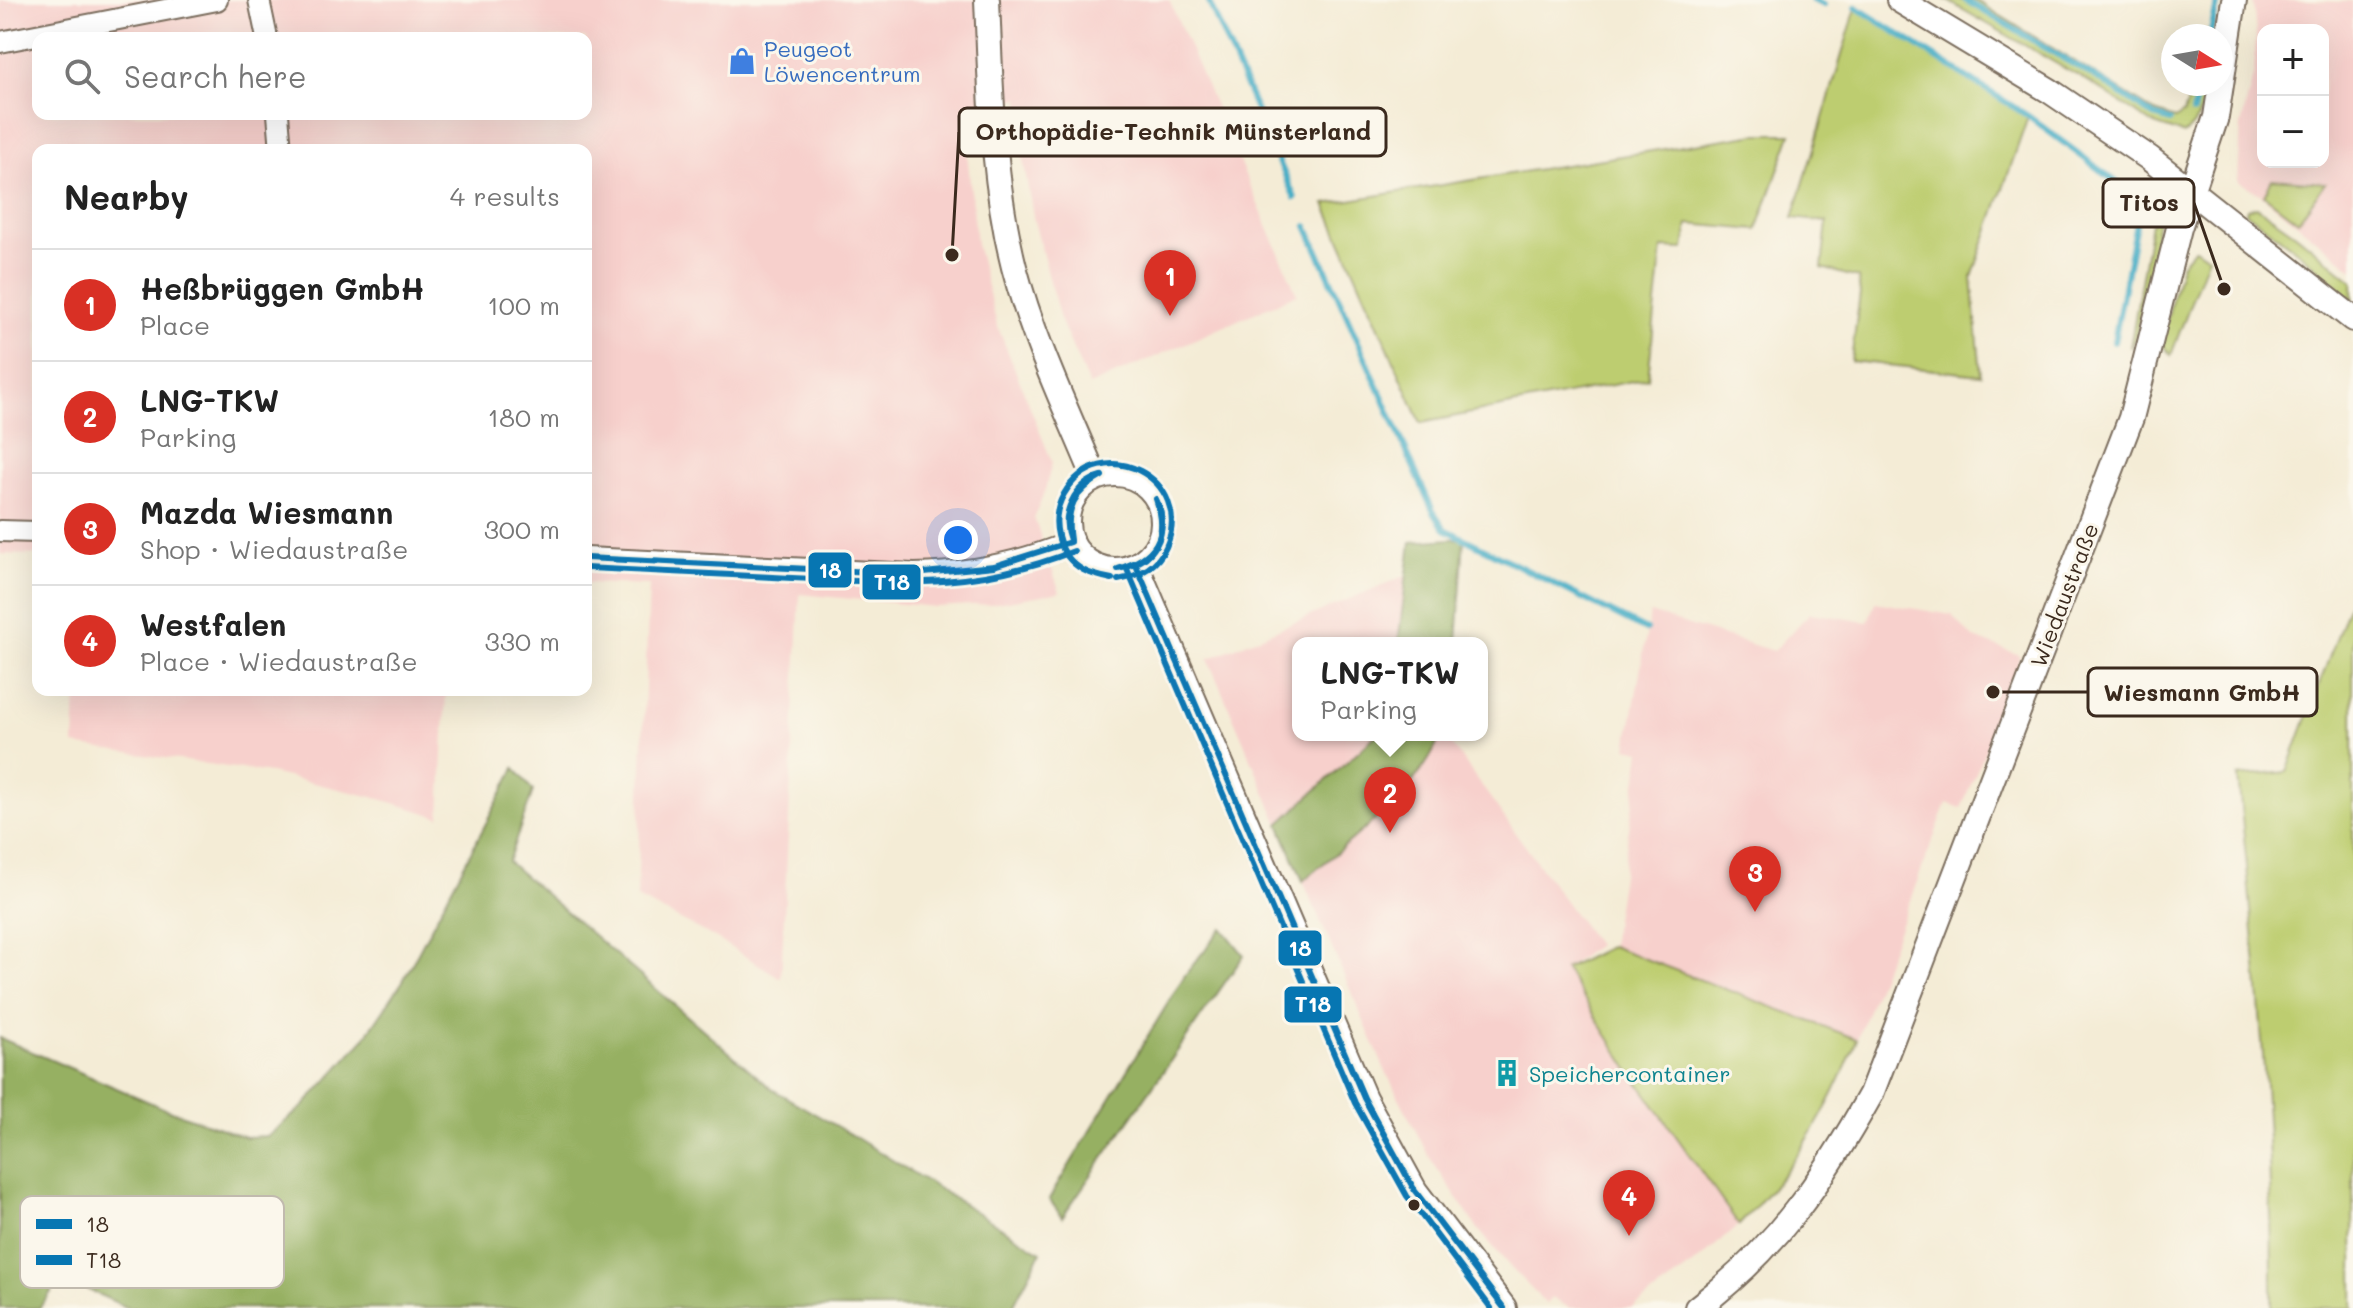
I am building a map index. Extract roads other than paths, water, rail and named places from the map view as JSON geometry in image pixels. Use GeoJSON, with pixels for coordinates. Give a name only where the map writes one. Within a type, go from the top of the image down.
{"type":"FeatureCollection","features":[{"type":"Feature","properties":{"kind":"main road"},"geometry":{"type":"LineString","coordinates":[[987,0],[995,156],[1014,266],[1043,356],[1095,478]]}},
{"type":"Feature","properties":{"kind":"main road"},"geometry":{"type":"LineString","coordinates":[[1899,0],[2050,91],[2192,189],[2353,319]]}},
{"type":"Feature","properties":{"kind":"main road","name":"Wiedaustraße"},"geometry":{"type":"LineString","coordinates":[[1697,1308],[1747,1266],[1798,1211],[1834,1161],[1871,1094],[2131,418],[2179,228],[2216,117],[2234,0]]}},
{"type":"Feature","properties":{"kind":"main road"},"geometry":{"type":"LineString","coordinates":[[1112,474],[1128,475],[1149,489],[1161,509],[1163,525],[1160,538],[1153,551],[1136,565],[1115,570],[1100,568],[1088,562],[1070,542],[1066,526],[1067,511],[1083,485],[1095,478],[1112,474]]}},
{"type":"Feature","properties":{"kind":"main road"},"geometry":{"type":"LineString","coordinates":[[1136,565],[1364,1098],[1415,1191],[1504,1308]]}},
{"type":"Feature","properties":{"kind":"street"},"geometry":{"type":"LineString","coordinates":[[52,32],[217,0]]}},
{"type":"Feature","properties":{"kind":"street"},"geometry":{"type":"LineString","coordinates":[[259,0],[266,32]]}},
{"type":"Feature","properties":{"kind":"street"},"geometry":{"type":"LineString","coordinates":[[0,42],[32,36]]}},
{"type":"Feature","properties":{"kind":"street"},"geometry":{"type":"LineString","coordinates":[[278,120],[280,144]]}},
{"type":"Feature","properties":{"kind":"street"},"geometry":{"type":"LineString","coordinates":[[0,531],[32,532]]}},
{"type":"Feature","properties":{"kind":"street"},"geometry":{"type":"LineString","coordinates":[[592,558],[946,573],[1007,563],[1070,542]]}},
{"type":"Feature","properties":{"kind":"waterway"},"geometry":{"type":"LineString","coordinates":[[1208,0],[1295,198]]}},
{"type":"Feature","properties":{"kind":"waterway"},"geometry":{"type":"LineString","coordinates":[[1812,0],[1824,5]]}},
{"type":"Feature","properties":{"kind":"waterway"},"geometry":{"type":"LineString","coordinates":[[1965,0],[2154,116],[2170,121]]}},
{"type":"Feature","properties":{"kind":"waterway"},"geometry":{"type":"LineString","coordinates":[[2213,24],[2218,0]]}},
{"type":"Feature","properties":{"kind":"waterway"},"geometry":{"type":"LineString","coordinates":[[1856,7],[2028,116],[2135,196],[2137,217],[2114,342]]}},
{"type":"Feature","properties":{"kind":"waterway"},"geometry":{"type":"LineString","coordinates":[[2193,113],[2197,96]]}},
{"type":"Feature","properties":{"kind":"waterway"},"geometry":{"type":"LineString","coordinates":[[1307,226],[1433,511],[1445,529],[1646,630]]}},
{"type":"Feature","properties":{"kind":"place","name":"Peugeot Löwencentrum"},"geometry":{"type":"Point","coordinates":[742,61]}},
{"type":"Feature","properties":{"kind":"place","name":"Orthopädie-Technik Münsterland"},"geometry":{"type":"Point","coordinates":[952,255]}},
{"type":"Feature","properties":{"kind":"place","name":"Titos"},"geometry":{"type":"Point","coordinates":[2224,289]}},
{"type":"Feature","properties":{"kind":"place","name":"Heßbrüggen GmbH"},"geometry":{"type":"Point","coordinates":[1170,316]}},
{"type":"Feature","properties":{"kind":"place","name":"Wiesmann GmbH"},"geometry":{"type":"Point","coordinates":[1993,692]}},
{"type":"Feature","properties":{"kind":"place","name":"LNG-TKW"},"geometry":{"type":"Point","coordinates":[1390,833]}},
{"type":"Feature","properties":{"kind":"place","name":"Mazda Wiesmann"},"geometry":{"type":"Point","coordinates":[1755,912]}},
{"type":"Feature","properties":{"kind":"place","name":"Speichercontainer"},"geometry":{"type":"Point","coordinates":[1507,1073]}},
{"type":"Feature","properties":{"kind":"place","name":"Westfalen"},"geometry":{"type":"Point","coordinates":[1629,1236]}}]}
